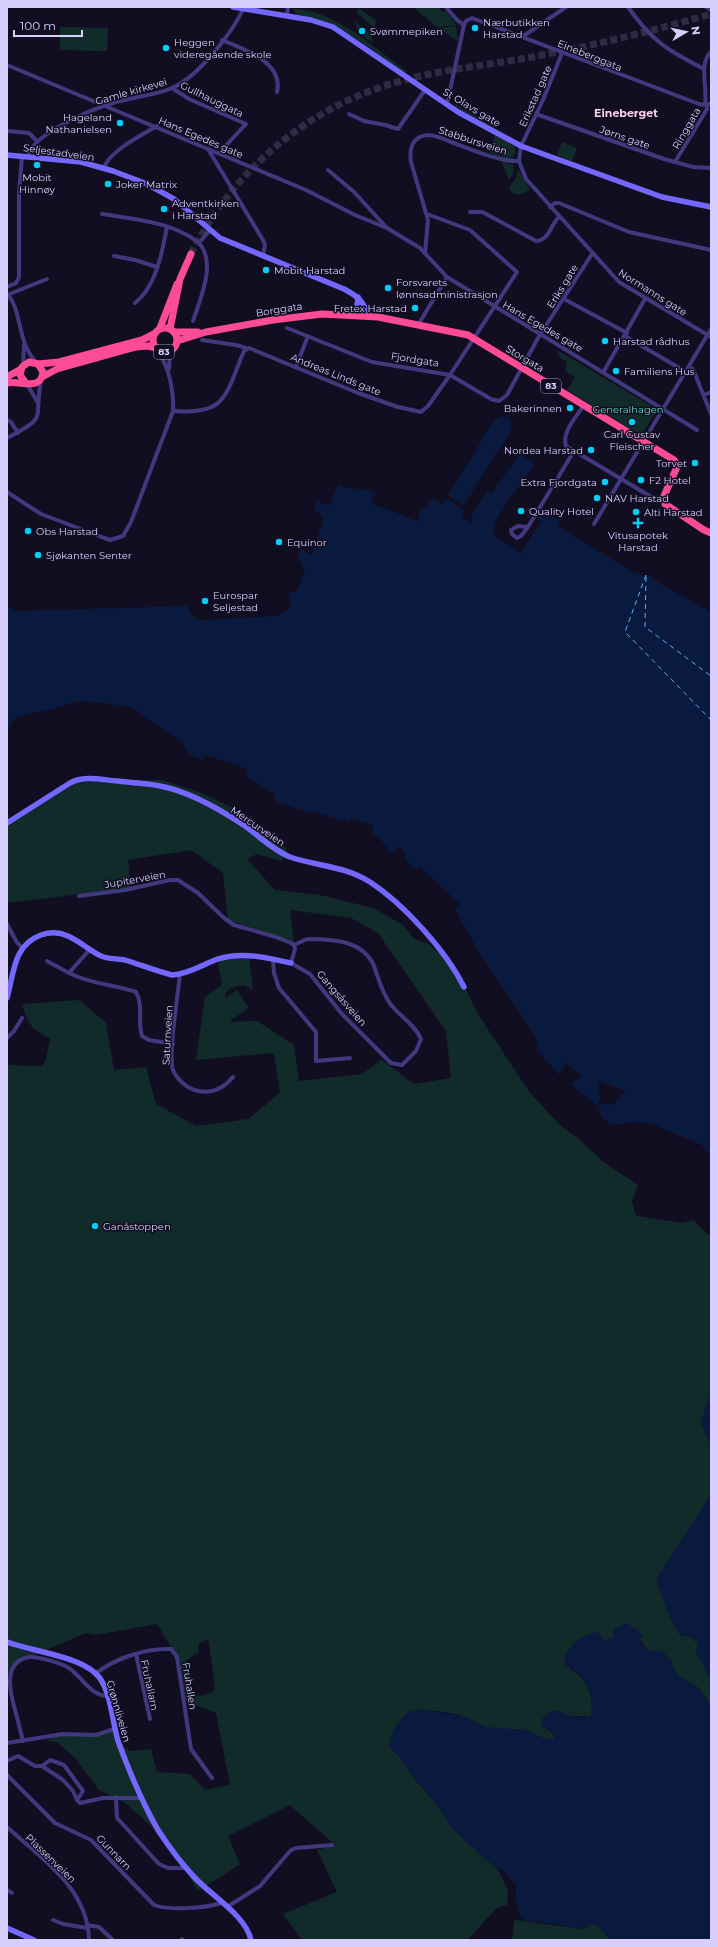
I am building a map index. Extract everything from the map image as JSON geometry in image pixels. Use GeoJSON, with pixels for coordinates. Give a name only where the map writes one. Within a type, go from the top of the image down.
{"type":"FeatureCollection","features":[{"type":"Feature","properties":{"kind":"highway","name":"83"},"geometry":{"type":"LineString","coordinates":[[7,377],[29,362],[60,362],[142,340],[154,334],[160,328],[174,288],[180,279],[191,254]]}},
{"type":"Feature","properties":{"kind":"highway","name":"83"},"geometry":{"type":"LineString","coordinates":[[7,383],[34,384],[57,369],[136,347],[148,346],[165,352],[170,350],[177,341],[172,331],[180,279]]}},
{"type":"Feature","properties":{"kind":"highway","name":"Borggata"},"geometry":{"type":"LineString","coordinates":[[177,341],[206,332],[294,316],[318,314],[356,315]]}},
{"type":"Feature","properties":{"kind":"highway","name":"Storgata"},"geometry":{"type":"LineString","coordinates":[[356,315],[418,325],[474,338],[670,457],[677,464],[664,496],[664,501]]}},
{"type":"Feature","properties":{"kind":"highway","name":"83"},"geometry":{"type":"LineString","coordinates":[[160,328],[172,331]]}},
{"type":"Feature","properties":{"kind":"highway","name":"Borggata"},"geometry":{"type":"LineString","coordinates":[[172,331],[206,332]]}},
{"type":"Feature","properties":{"kind":"highway","name":"83"},"geometry":{"type":"LineString","coordinates":[[154,334],[153,342],[157,349]]}},
{"type":"Feature","properties":{"kind":"highway"},"geometry":{"type":"LineString","coordinates":[[37,363],[43,370],[42,378]]}},
{"type":"Feature","properties":{"kind":"highway"},"geometry":{"type":"LineString","coordinates":[[22,367],[20,376],[26,383]]}},
{"type":"Feature","properties":{"kind":"highway"},"geometry":{"type":"LineString","coordinates":[[664,501],[667,506],[711,533]]}},
{"type":"Feature","properties":{"kind":"street","name":"St Olavs gate"},"geometry":{"type":"LineString","coordinates":[[233,7],[316,21],[338,30],[447,104],[521,146],[662,197],[711,207]]}},
{"type":"Feature","properties":{"kind":"street"},"geometry":{"type":"LineString","coordinates":[[287,16],[288,7]]}},
{"type":"Feature","properties":{"kind":"street"},"geometry":{"type":"LineString","coordinates":[[446,7],[457,20],[464,25],[447,104]]}},
{"type":"Feature","properties":{"kind":"street"},"geometry":{"type":"LineString","coordinates":[[522,37],[566,7]]}},
{"type":"Feature","properties":{"kind":"street"},"geometry":{"type":"LineString","coordinates":[[628,7],[641,26],[660,44],[704,69]]}},
{"type":"Feature","properties":{"kind":"street"},"geometry":{"type":"LineString","coordinates":[[706,7],[711,10]]}},
{"type":"Feature","properties":{"kind":"street","name":"Gamle kirkevei"},"geometry":{"type":"LineString","coordinates":[[25,156],[37,141],[78,117],[105,105],[172,88],[198,70],[222,40],[243,9]]}},
{"type":"Feature","properties":{"kind":"street","name":"Eineberggata"},"geometry":{"type":"LineString","coordinates":[[464,25],[469,19],[475,19],[627,78],[708,104]]}},
{"type":"Feature","properties":{"kind":"street"},"geometry":{"type":"LineString","coordinates":[[222,40],[256,55],[270,67],[277,78],[278,92]]}},
{"type":"Feature","properties":{"kind":"street","name":"Erikstad gate"},"geometry":{"type":"LineString","coordinates":[[519,161],[521,146],[562,52]]}},
{"type":"Feature","properties":{"kind":"street"},"geometry":{"type":"LineString","coordinates":[[708,104],[704,69],[706,59],[711,52]]}},
{"type":"Feature","properties":{"kind":"street","name":"Hans Egedes gate"},"geometry":{"type":"LineString","coordinates":[[7,65],[306,190],[355,215],[387,228],[409,240],[425,253],[447,277],[604,371],[698,430]]}},
{"type":"Feature","properties":{"kind":"street","name":"Gullhauggata"},"geometry":{"type":"LineString","coordinates":[[172,88],[190,99],[246,124],[219,153]]}},
{"type":"Feature","properties":{"kind":"street"},"geometry":{"type":"LineString","coordinates":[[348,114],[364,122],[385,125],[398,130],[425,90]]}},
{"type":"Feature","properties":{"kind":"street","name":"Ringgata"},"geometry":{"type":"LineString","coordinates":[[675,162],[707,109],[708,104]]}},
{"type":"Feature","properties":{"kind":"street","name":"Jørns gate"},"geometry":{"type":"LineString","coordinates":[[536,114],[675,162],[698,168],[711,168]]}},
{"type":"Feature","properties":{"kind":"street"},"geometry":{"type":"LineString","coordinates":[[104,168],[106,162],[114,154],[156,126]]}},
{"type":"Feature","properties":{"kind":"street"},"geometry":{"type":"LineString","coordinates":[[7,131],[29,133],[37,141]]}},
{"type":"Feature","properties":{"kind":"street","name":"Stabbursveien"},"geometry":{"type":"LineString","coordinates":[[427,214],[410,154],[413,142],[422,136],[437,136],[478,152],[511,161],[519,161]]}},
{"type":"Feature","properties":{"kind":"street"},"geometry":{"type":"LineString","coordinates":[[208,149],[263,240],[265,245],[263,255]]}},
{"type":"Feature","properties":{"kind":"street","name":"Seljestadveien"},"geometry":{"type":"LineString","coordinates":[[7,155],[81,162],[104,168],[160,190],[174,199],[210,230]]}},
{"type":"Feature","properties":{"kind":"street"},"geometry":{"type":"LineString","coordinates":[[7,287],[16,282],[19,277],[19,192],[25,156]]}},
{"type":"Feature","properties":{"kind":"street","name":"Normanns gate"},"geometry":{"type":"LineString","coordinates":[[519,161],[526,179],[618,282],[709,336]]}},
{"type":"Feature","properties":{"kind":"street","name":"Hans Egedes gate"},"geometry":{"type":"LineString","coordinates":[[328,170],[354,192],[387,228]]}},
{"type":"Feature","properties":{"kind":"street"},"geometry":{"type":"LineString","coordinates":[[550,207],[555,203],[559,203],[629,232],[711,250]]}},
{"type":"Feature","properties":{"kind":"street"},"geometry":{"type":"LineString","coordinates":[[470,212],[482,212],[536,241],[542,241],[546,237],[559,217]]}},
{"type":"Feature","properties":{"kind":"street"},"geometry":{"type":"LineString","coordinates":[[102,214],[167,227],[185,233],[199,243],[205,255],[207,268],[193,320]]}},
{"type":"Feature","properties":{"kind":"street"},"geometry":{"type":"LineString","coordinates":[[425,253],[428,231],[427,214],[470,230],[517,272],[450,375]]}},
{"type":"Feature","properties":{"kind":"street"},"geometry":{"type":"LineString","coordinates":[[135,303],[150,288],[156,267],[161,258],[167,227]]}},
{"type":"Feature","properties":{"kind":"street"},"geometry":{"type":"LineString","coordinates":[[199,243],[210,230],[224,240],[344,289],[362,301],[369,316]]}},
{"type":"Feature","properties":{"kind":"street","name":"Eriks gate"},"geometry":{"type":"LineString","coordinates":[[522,368],[592,254]]}},
{"type":"Feature","properties":{"kind":"street"},"geometry":{"type":"LineString","coordinates":[[114,256],[135,260],[156,267]]}},
{"type":"Feature","properties":{"kind":"street"},"geometry":{"type":"LineString","coordinates":[[418,325],[447,277]]}},
{"type":"Feature","properties":{"kind":"street"},"geometry":{"type":"LineString","coordinates":[[37,363],[24,344],[12,302],[8,295],[16,290],[47,279]]}},
{"type":"Feature","properties":{"kind":"street"},"geometry":{"type":"LineString","coordinates":[[356,315],[358,297]]}},
{"type":"Feature","properties":{"kind":"street"},"geometry":{"type":"LineString","coordinates":[[564,299],[686,372]]}},
{"type":"Feature","properties":{"kind":"street"},"geometry":{"type":"LineString","coordinates":[[604,371],[626,335],[645,299]]}},
{"type":"Feature","properties":{"kind":"street","name":"Fjordgata"},"geometry":{"type":"LineString","coordinates":[[287,328],[372,362],[450,375],[491,399],[499,401],[507,394],[522,368]]}},
{"type":"Feature","properties":{"kind":"street"},"geometry":{"type":"LineString","coordinates":[[594,524],[709,336],[711,329]]}},
{"type":"Feature","properties":{"kind":"street"},"geometry":{"type":"LineString","coordinates":[[296,367],[308,336]]}},
{"type":"Feature","properties":{"kind":"street","name":"Andreas Linds gate"},"geometry":{"type":"LineString","coordinates":[[202,340],[252,349],[372,398],[421,412],[428,406],[450,375]]}},
{"type":"Feature","properties":{"kind":"street"},"geometry":{"type":"LineString","coordinates":[[22,367],[24,344]]}},
{"type":"Feature","properties":{"kind":"street"},"geometry":{"type":"LineString","coordinates":[[173,411],[198,412],[211,409],[218,404],[225,395],[246,348]]}},
{"type":"Feature","properties":{"kind":"street"},"geometry":{"type":"LineString","coordinates":[[157,349],[169,372]]}},
{"type":"Feature","properties":{"kind":"street"},"geometry":{"type":"LineString","coordinates":[[7,492],[41,514],[103,538],[117,539],[126,533],[173,411],[169,372],[170,350]]}},
{"type":"Feature","properties":{"kind":"street"},"geometry":{"type":"LineString","coordinates":[[689,367],[693,369],[711,414]]}},
{"type":"Feature","properties":{"kind":"street"},"geometry":{"type":"LineString","coordinates":[[7,438],[18,433],[35,421],[39,412],[38,404],[42,378]]}},
{"type":"Feature","properties":{"kind":"street"},"geometry":{"type":"LineString","coordinates":[[26,383],[38,404]]}},
{"type":"Feature","properties":{"kind":"street"},"geometry":{"type":"LineString","coordinates":[[704,395],[711,392]]}},
{"type":"Feature","properties":{"kind":"street"},"geometry":{"type":"LineString","coordinates":[[584,405],[565,439],[566,446],[658,501],[664,501]]}},
{"type":"Feature","properties":{"kind":"street"},"geometry":{"type":"LineString","coordinates":[[7,420],[11,422],[18,433]]}},
{"type":"Feature","properties":{"kind":"street"},"geometry":{"type":"LineString","coordinates":[[528,527],[574,451]]}},
{"type":"Feature","properties":{"kind":"street","name":"Mercurveien"},"geometry":{"type":"LineString","coordinates":[[7,822],[70,783],[81,779],[92,778],[154,784],[172,789],[226,814],[282,853],[355,874],[370,882],[388,895],[426,934],[449,961],[464,987]]}},
{"type":"Feature","properties":{"kind":"street","name":"Jupiterveien"},"geometry":{"type":"LineString","coordinates":[[79,896],[125,890],[170,880],[178,880],[198,893],[224,918],[234,925],[291,942],[294,945]]}},
{"type":"Feature","properties":{"kind":"street"},"geometry":{"type":"LineString","coordinates":[[7,924],[16,941],[22,948],[13,969],[7,998]]}},
{"type":"Feature","properties":{"kind":"street","name":"Gangsåsveien"},"geometry":{"type":"LineString","coordinates":[[22,948],[36,937],[46,933],[58,933],[76,940],[100,956],[110,959],[123,960],[164,973],[180,974],[217,959],[236,955],[258,956],[291,963],[310,974],[356,1029],[391,1063],[397,1066],[402,1065],[410,1059],[421,1039],[419,1033],[392,1006],[383,993],[373,965],[367,955],[360,949],[348,943],[333,940],[307,939],[294,945]]}},
{"type":"Feature","properties":{"kind":"street"},"geometry":{"type":"LineString","coordinates":[[291,963],[295,949],[294,945]]}},
{"type":"Feature","properties":{"kind":"street"},"geometry":{"type":"LineString","coordinates":[[69,973],[90,949]]}},
{"type":"Feature","properties":{"kind":"street"},"geometry":{"type":"LineString","coordinates":[[273,959],[274,973],[279,988],[316,1032],[316,1061],[350,1058]]}},
{"type":"Feature","properties":{"kind":"street"},"geometry":{"type":"LineString","coordinates":[[47,961],[88,982],[125,988],[136,992],[140,1000],[141,1009],[138,1027],[142,1036],[149,1040],[173,1044]]}},
{"type":"Feature","properties":{"kind":"street","name":"Saturnveien"},"geometry":{"type":"LineString","coordinates":[[180,974],[173,1044],[173,1070],[183,1083],[193,1090],[205,1092],[215,1091],[226,1086],[233,1077]]}},
{"type":"Feature","properties":{"kind":"street"},"geometry":{"type":"LineString","coordinates":[[7,1038],[14,1031],[22,1018]]}},
{"type":"Feature","properties":{"kind":"street","name":"Grønnliveien"},"geometry":{"type":"LineString","coordinates":[[7,1642],[72,1661],[96,1673],[104,1684],[114,1729],[142,1798],[158,1830],[186,1868],[244,1924],[251,1940]]}},
{"type":"Feature","properties":{"kind":"street","name":"Fruhallen"},"geometry":{"type":"LineString","coordinates":[[96,1673],[113,1661],[163,1648],[172,1649],[176,1654],[192,1749],[212,1778]]}},
{"type":"Feature","properties":{"kind":"street","name":"Fruhallarn"},"geometry":{"type":"LineString","coordinates":[[136,1654],[150,1719]]}},
{"type":"Feature","properties":{"kind":"street"},"geometry":{"type":"LineString","coordinates":[[23,1741],[7,1686],[9,1676],[14,1665],[21,1659],[33,1657],[68,1667],[95,1693],[107,1696]]}},
{"type":"Feature","properties":{"kind":"street"},"geometry":{"type":"LineString","coordinates":[[7,1743],[63,1734],[96,1735],[114,1729]]}},
{"type":"Feature","properties":{"kind":"street"},"geometry":{"type":"LineString","coordinates":[[7,1761],[18,1756],[35,1766],[42,1766],[63,1780],[73,1791],[76,1800],[80,1803],[103,1798],[142,1798]]}},
{"type":"Feature","properties":{"kind":"street"},"geometry":{"type":"LineString","coordinates":[[42,1766],[50,1760],[64,1765],[83,1791],[76,1800]]}},
{"type":"Feature","properties":{"kind":"street","name":"Gunnarn"},"geometry":{"type":"LineString","coordinates":[[7,1775],[55,1822],[91,1840],[154,1905],[178,1908],[222,1903]]}},
{"type":"Feature","properties":{"kind":"street"},"geometry":{"type":"LineString","coordinates":[[116,1797],[117,1818],[159,1864],[168,1868],[186,1868]]}},
{"type":"Feature","properties":{"kind":"street","name":"Plassenveien"},"geometry":{"type":"LineString","coordinates":[[7,1827],[67,1881],[84,1909],[89,1940]]}},
{"type":"Feature","properties":{"kind":"street"},"geometry":{"type":"LineString","coordinates":[[227,1907],[260,1886],[291,1850],[296,1848],[332,1845]]}},
{"type":"Feature","properties":{"kind":"street"},"geometry":{"type":"LineString","coordinates":[[7,1890],[12,1893]]}},
{"type":"Feature","properties":{"kind":"street"},"geometry":{"type":"LineString","coordinates":[[53,1920],[62,1924],[99,1927],[113,1940]]}},
{"type":"Feature","properties":{"kind":"street"},"geometry":{"type":"LineString","coordinates":[[7,1928],[34,1940]]}},
{"type":"Feature","properties":{"kind":"green space"},"geometry":{"type":"Polygon","coordinates":[[[413,7],[438,7],[442,12],[446,10],[456,25],[437,27],[413,7]]]}},
{"type":"Feature","properties":{"kind":"green space"},"geometry":{"type":"Polygon","coordinates":[[[359,8],[376,21],[375,26],[372,26],[357,13],[359,8]]]}},
{"type":"Feature","properties":{"kind":"green space"},"geometry":{"type":"Polygon","coordinates":[[[293,9],[309,11],[339,23],[369,42],[408,72],[401,71],[364,44],[340,29],[313,18],[297,15],[293,9]]]}},
{"type":"Feature","properties":{"kind":"green space"},"geometry":{"type":"Polygon","coordinates":[[[355,21],[372,35],[373,43],[358,32],[355,21]]]}},
{"type":"Feature","properties":{"kind":"green space"},"geometry":{"type":"Polygon","coordinates":[[[456,26],[458,42],[439,28],[456,26]]]}},
{"type":"Feature","properties":{"kind":"green space"},"geometry":{"type":"Polygon","coordinates":[[[60,27],[108,28],[107,51],[60,50],[60,27]]]}},
{"type":"Feature","properties":{"kind":"green space"},"geometry":{"type":"Polygon","coordinates":[[[453,103],[512,137],[457,108],[453,103]]]}},
{"type":"Feature","properties":{"kind":"green space"},"geometry":{"type":"Polygon","coordinates":[[[495,135],[514,146],[516,152],[513,157],[505,158],[489,153],[495,135]]]}},
{"type":"Feature","properties":{"kind":"green space"},"geometry":{"type":"Polygon","coordinates":[[[562,142],[577,148],[572,161],[557,155],[562,142]]]}},
{"type":"Feature","properties":{"kind":"green space"},"geometry":{"type":"Polygon","coordinates":[[[501,160],[514,165],[513,174],[509,180],[501,160]]]}},
{"type":"Feature","properties":{"kind":"green space"},"geometry":{"type":"Polygon","coordinates":[[[518,169],[530,189],[520,194],[511,192],[509,187],[516,178],[518,169]]]}},
{"type":"Feature","properties":{"kind":"green space","name":"Generalhagen"},"geometry":{"type":"Polygon","coordinates":[[[559,351],[656,409],[641,435],[567,390],[575,377],[565,371],[567,362],[557,355],[559,351]]]}},
{"type":"Feature","properties":{"kind":"green space"},"geometry":{"type":"Polygon","coordinates":[[[161,780],[199,792],[250,816],[278,843],[287,848],[282,861],[257,854],[247,859],[275,890],[320,895],[373,908],[403,925],[414,939],[428,944],[455,967],[477,1013],[530,1093],[560,1125],[580,1140],[602,1161],[638,1185],[632,1201],[636,1216],[683,1223],[693,1220],[711,1237],[711,1392],[701,1422],[711,1446],[711,1494],[674,1555],[665,1564],[680,1635],[691,1637],[698,1644],[696,1652],[711,1680],[711,1706],[699,1688],[679,1677],[672,1666],[673,1662],[662,1652],[647,1650],[639,1638],[614,1638],[605,1640],[597,1632],[569,1669],[580,1676],[588,1688],[592,1702],[591,1716],[566,1716],[558,1711],[543,1727],[550,1731],[555,1738],[553,1739],[542,1737],[524,1730],[487,1728],[468,1718],[442,1712],[423,1710],[415,1711],[408,1713],[403,1717],[397,1728],[391,1749],[403,1760],[412,1776],[438,1806],[452,1828],[496,1867],[508,1889],[507,1905],[498,1907],[467,1940],[302,1940],[283,1914],[337,1892],[317,1850],[335,1845],[290,1805],[228,1836],[240,1864],[198,1891],[184,1868],[149,1824],[124,1802],[99,1790],[75,1758],[57,1742],[46,1741],[54,1736],[89,1736],[114,1728],[119,1741],[129,1751],[151,1749],[157,1772],[190,1774],[205,1790],[230,1785],[216,1713],[185,1701],[179,1660],[157,1624],[95,1635],[86,1633],[14,1664],[7,1685],[7,1065],[42,1066],[46,1060],[50,1039],[38,1032],[31,1025],[22,1004],[79,1000],[106,1023],[114,1070],[146,1067],[156,1104],[196,1126],[248,1119],[280,1093],[274,1053],[196,1060],[205,997],[222,985],[217,959],[249,955],[253,990],[244,985],[230,988],[225,994],[226,997],[237,990],[249,1008],[231,1020],[231,1022],[257,1021],[294,1045],[299,1081],[362,1074],[382,1060],[414,1084],[451,1078],[446,1031],[378,933],[351,918],[290,910],[294,942],[228,920],[223,873],[191,850],[128,860],[131,888],[7,903],[7,826],[74,784],[94,781],[161,780]],[[208,1639],[198,1644],[199,1651],[186,1661],[192,1694],[204,1695],[215,1690],[208,1639]]]}},
{"type":"Feature","properties":{"kind":"green space"},"geometry":{"type":"Polygon","coordinates":[[[514,1920],[583,1929],[592,1923],[600,1927],[609,1940],[512,1940],[514,1920]]]}},
{"type":"Feature","properties":{"kind":"water"},"geometry":{"type":"Polygon","coordinates":[[[503,416],[510,419],[512,429],[464,505],[448,495],[495,419],[503,416]]]}},
{"type":"Feature","properties":{"kind":"water"},"geometry":{"type":"Polygon","coordinates":[[[520,453],[535,465],[508,501],[493,525],[496,527],[492,534],[521,553],[541,521],[537,518],[541,511],[560,520],[557,526],[637,574],[638,573],[646,577],[648,574],[654,580],[711,612],[711,1158],[702,1145],[652,1124],[638,1122],[612,1125],[603,1118],[596,1105],[571,1084],[581,1075],[566,1063],[559,1075],[537,1051],[536,1037],[484,961],[455,910],[460,904],[419,866],[416,870],[404,859],[406,853],[399,847],[393,854],[372,832],[374,826],[351,818],[349,822],[311,811],[310,813],[275,801],[274,793],[245,777],[248,769],[205,755],[203,760],[190,755],[182,742],[130,707],[78,701],[53,709],[16,717],[7,730],[7,603],[13,611],[188,606],[189,612],[198,620],[276,616],[291,607],[288,593],[297,591],[305,571],[297,555],[302,549],[309,555],[312,554],[323,521],[323,517],[314,510],[317,501],[330,506],[338,484],[349,488],[367,490],[375,493],[371,503],[417,521],[421,510],[427,508],[430,501],[434,499],[441,504],[447,498],[464,510],[462,516],[470,523],[472,522],[472,515],[487,491],[492,493],[520,453]],[[599,1082],[598,1088],[601,1090],[598,1094],[602,1098],[600,1101],[605,1105],[608,1102],[613,1105],[624,1091],[599,1082]]]}},
{"type":"Feature","properties":{"kind":"water"},"geometry":{"type":"Polygon","coordinates":[[[711,1392],[711,1446],[701,1422],[711,1392]]]}},
{"type":"Feature","properties":{"kind":"water"},"geometry":{"type":"Polygon","coordinates":[[[711,1494],[711,1680],[696,1652],[698,1644],[695,1640],[678,1633],[667,1611],[656,1580],[711,1494]]]}},
{"type":"Feature","properties":{"kind":"water"},"geometry":{"type":"Polygon","coordinates":[[[627,1623],[642,1634],[643,1636],[639,1639],[644,1649],[662,1652],[673,1662],[672,1666],[679,1677],[699,1688],[711,1706],[711,1940],[609,1940],[600,1927],[592,1923],[588,1925],[589,1927],[574,1928],[557,1924],[525,1921],[518,1909],[516,1900],[516,1885],[505,1872],[487,1861],[452,1828],[438,1806],[412,1776],[403,1760],[389,1746],[393,1730],[401,1719],[409,1712],[421,1709],[465,1717],[485,1727],[526,1730],[541,1738],[555,1738],[550,1731],[543,1727],[541,1720],[550,1711],[558,1711],[569,1715],[582,1717],[591,1716],[592,1710],[590,1692],[581,1676],[564,1664],[567,1652],[580,1639],[596,1632],[605,1640],[614,1638],[613,1632],[616,1628],[627,1623]]]}},
{"type":"Feature","properties":{"kind":"pier"},"geometry":{"type":"Polygon","coordinates":[[[599,1081],[625,1091],[612,1105],[608,1102],[605,1105],[602,1104],[598,1108],[596,1106],[602,1098],[597,1094],[600,1090],[598,1089],[599,1081]],[[601,1085],[603,1090],[601,1094],[604,1098],[602,1101],[605,1103],[608,1100],[612,1103],[621,1092],[601,1085]]]}},
{"type":"Feature","properties":{"kind":"ferry route"},"geometry":{"type":"LineString","coordinates":[[646,575],[625,632],[711,720]]}},
{"type":"Feature","properties":{"kind":"ferry route"},"geometry":{"type":"LineString","coordinates":[[646,577],[645,627],[711,676]]}},
{"type":"Feature","properties":{"kind":"tunnel"},"geometry":{"type":"LineString","coordinates":[[191,254],[209,223],[229,195],[252,168],[305,124],[335,107],[367,92],[417,77],[577,48],[711,14]]}},
{"type":"Feature","properties":{"kind":"place","name":"Nærbutikken Harstad"},"geometry":{"type":"Point","coordinates":[475,28]}},
{"type":"Feature","properties":{"kind":"place","name":"Svømmepiken"},"geometry":{"type":"Point","coordinates":[362,31]}},
{"type":"Feature","properties":{"kind":"place","name":"Heggen videregående skole"},"geometry":{"type":"Point","coordinates":[166,48]}},
{"type":"Feature","properties":{"kind":"place","name":"Hageland Nathanielsen"},"geometry":{"type":"Point","coordinates":[120,123]}},
{"type":"Feature","properties":{"kind":"place","name":"Mobit Hinnøy"},"geometry":{"type":"Point","coordinates":[37,165]}},
{"type":"Feature","properties":{"kind":"place","name":"Joker Matrix"},"geometry":{"type":"Point","coordinates":[108,184]}},
{"type":"Feature","properties":{"kind":"place","name":"Adventkirken i Harstad"},"geometry":{"type":"Point","coordinates":[164,209]}},
{"type":"Feature","properties":{"kind":"place","name":"Mobit Harstad"},"geometry":{"type":"Point","coordinates":[266,270]}},
{"type":"Feature","properties":{"kind":"place","name":"Forsvarets lønnsadministrasjon"},"geometry":{"type":"Point","coordinates":[388,288]}},
{"type":"Feature","properties":{"kind":"place","name":"Fretex Harstad"},"geometry":{"type":"Point","coordinates":[415,308]}},
{"type":"Feature","properties":{"kind":"place","name":"Harstad rådhus"},"geometry":{"type":"Point","coordinates":[605,341]}},
{"type":"Feature","properties":{"kind":"place","name":"Familiens Hus"},"geometry":{"type":"Point","coordinates":[616,371]}},
{"type":"Feature","properties":{"kind":"place","name":"Bakerinnen"},"geometry":{"type":"Point","coordinates":[570,408]}},
{"type":"Feature","properties":{"kind":"place","name":"Carl Gustav Fleischer"},"geometry":{"type":"Point","coordinates":[632,422]}},
{"type":"Feature","properties":{"kind":"place","name":"Nordea Harstad"},"geometry":{"type":"Point","coordinates":[591,450]}},
{"type":"Feature","properties":{"kind":"place","name":"Torvet"},"geometry":{"type":"Point","coordinates":[695,463]}},
{"type":"Feature","properties":{"kind":"place","name":"F2 Hotel"},"geometry":{"type":"Point","coordinates":[641,480]}},
{"type":"Feature","properties":{"kind":"place","name":"Extra Fjordgata"},"geometry":{"type":"Point","coordinates":[605,482]}},
{"type":"Feature","properties":{"kind":"place","name":"NAV Harstad"},"geometry":{"type":"Point","coordinates":[597,498]}},
{"type":"Feature","properties":{"kind":"place","name":"Quality Hotel"},"geometry":{"type":"Point","coordinates":[521,511]}},
{"type":"Feature","properties":{"kind":"place","name":"Alti Harstad"},"geometry":{"type":"Point","coordinates":[636,512]}},
{"type":"Feature","properties":{"kind":"place","name":"Vitusapotek Harstad"},"geometry":{"type":"Point","coordinates":[638,523]}},
{"type":"Feature","properties":{"kind":"place","name":"Obs Harstad"},"geometry":{"type":"Point","coordinates":[28,531]}},
{"type":"Feature","properties":{"kind":"place","name":"Equinor"},"geometry":{"type":"Point","coordinates":[279,542]}},
{"type":"Feature","properties":{"kind":"place","name":"Sjøkanten Senter"},"geometry":{"type":"Point","coordinates":[38,555]}},
{"type":"Feature","properties":{"kind":"place","name":"Eurospar Seljestad"},"geometry":{"type":"Point","coordinates":[205,601]}},
{"type":"Feature","properties":{"kind":"place","name":"Ganåstoppen"},"geometry":{"type":"Point","coordinates":[95,1226]}},
{"type":"Feature","properties":{"kind":"district","name":"Eineberget"},"geometry":{"type":"Point","coordinates":[626,113]}}]}
